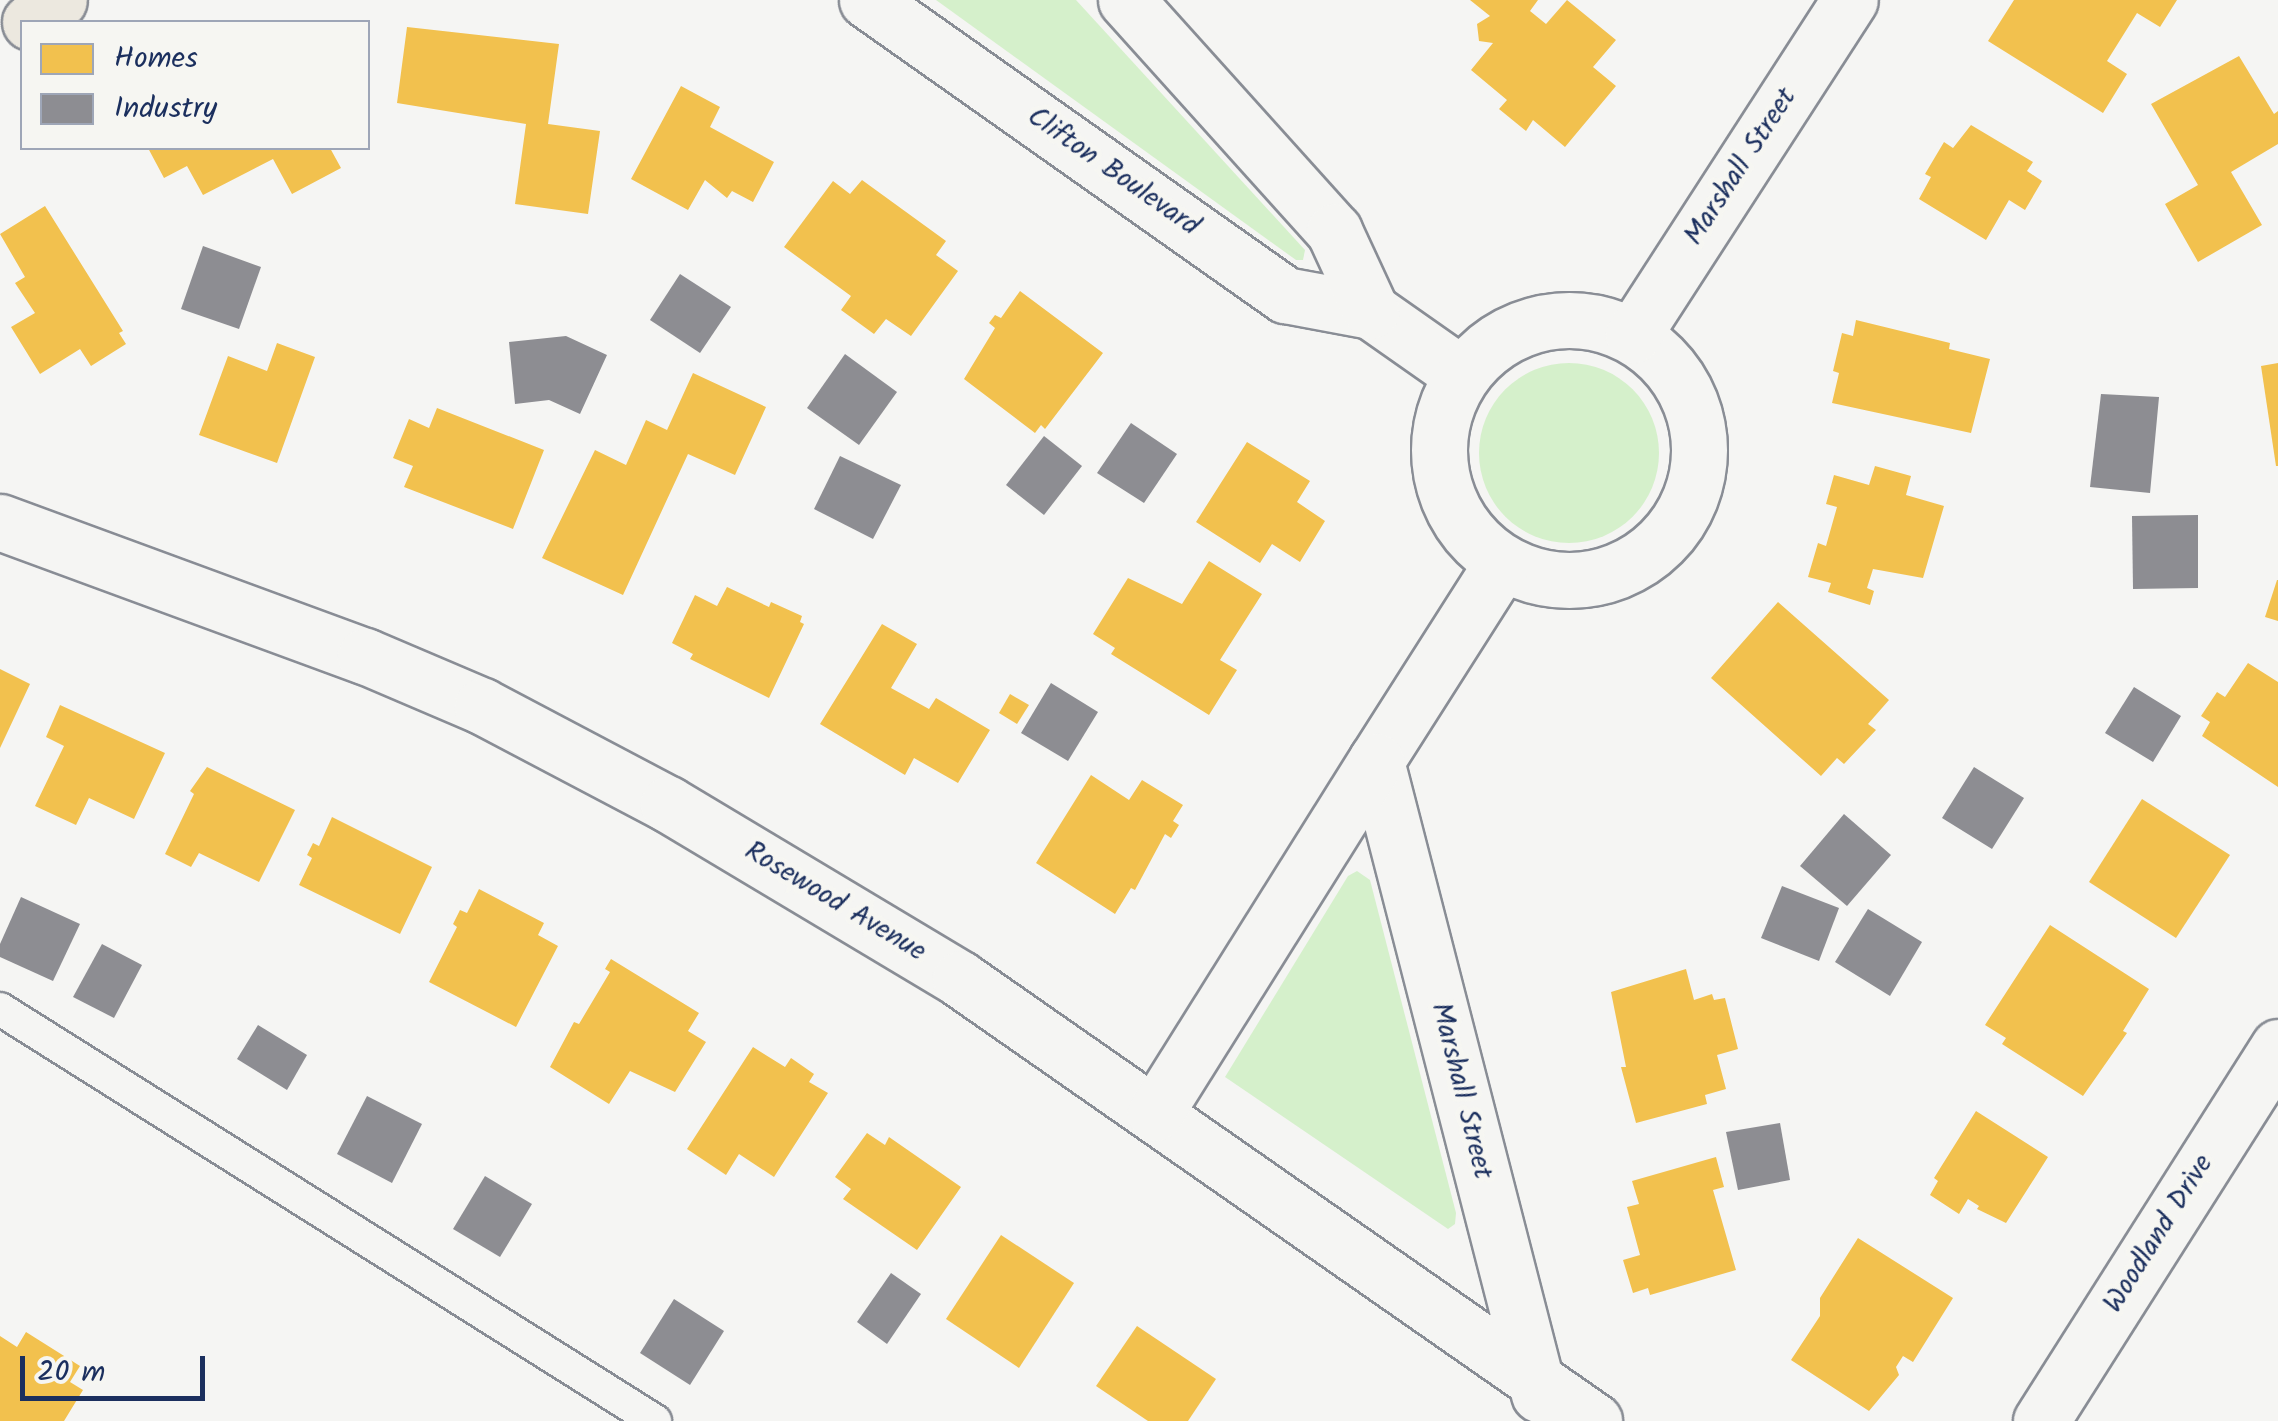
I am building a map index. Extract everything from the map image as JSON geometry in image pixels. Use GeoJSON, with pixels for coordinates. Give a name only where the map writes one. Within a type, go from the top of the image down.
{"type":"FeatureCollection","features":[{"type":"Feature","properties":{"kind":"main road"},"geometry":{"type":"LineString","coordinates":[[33,20],[59,0]]}},
{"type":"Feature","properties":{"kind":"main road"},"geometry":{"type":"LineString","coordinates":[[0,45],[20,30]]}},
{"type":"Feature","properties":{"kind":"street","name":"Clifton Boulevard"},"geometry":{"type":"LineString","coordinates":[[867,0],[1285,295],[1372,311],[1462,375]]}},
{"type":"Feature","properties":{"kind":"street","name":"Clifton Boulevard"},"geometry":{"type":"LineString","coordinates":[[1126,0],[1334,231],[1372,311]]}},
{"type":"Feature","properties":{"kind":"street","name":"Marshall Street"},"geometry":{"type":"LineString","coordinates":[[1633,335],[1850,0]]}},
{"type":"Feature","properties":{"kind":"street"},"geometry":{"type":"LineString","coordinates":[[1571,319],[1602,323],[1633,335],[1662,358],[1685,388],[1698,424],[1699,461],[1690,498],[1671,530],[1644,556],[1610,574],[1573,580],[1536,577],[1502,563],[1469,534],[1447,498],[1438,456],[1444,414],[1462,375],[1483,351],[1540,322],[1571,319]]}},
{"type":"Feature","properties":{"kind":"street","name":"Rosewood Avenue"},"geometry":{"type":"LineString","coordinates":[[0,522],[365,656],[482,706],[771,862],[960,979],[1155,1113],[1540,1400],[1594,1421]]}},
{"type":"Feature","properties":{"kind":"street"},"geometry":{"type":"LineString","coordinates":[[1155,1113],[1502,563]]}},
{"type":"Feature","properties":{"kind":"street","name":"Marshall Street"},"geometry":{"type":"LineString","coordinates":[[1376,761],[1540,1400]]}},
{"type":"Feature","properties":{"kind":"street","name":"Woodland Drive"},"geometry":{"type":"LineString","coordinates":[[2041,1421],[2278,1047]]}},
{"type":"Feature","properties":{"kind":"lane"},"geometry":{"type":"LineString","coordinates":[[0,1009],[655,1421]]}},
{"type":"Feature","properties":{"kind":"green space"},"geometry":{"type":"Polygon","coordinates":[[[936,0],[1076,0],[1305,250],[1303,260],[1296,260],[936,0]]]}},
{"type":"Feature","properties":{"kind":"green space"},"geometry":{"type":"Polygon","coordinates":[[[1569,363],[1603,370],[1633,389],[1652,419],[1659,453],[1652,487],[1633,517],[1603,536],[1569,543],[1535,536],[1505,517],[1486,487],[1479,453],[1486,419],[1505,389],[1535,370],[1569,363]]]}},
{"type":"Feature","properties":{"kind":"green space"},"geometry":{"type":"Polygon","coordinates":[[[1357,871],[1370,880],[1456,1213],[1455,1224],[1448,1229],[1225,1077],[1348,876],[1357,871]]]}},
{"type":"Feature","properties":{"kind":"building: Homes"},"geometry":{"type":"Polygon","coordinates":[[[1470,0],[1538,0],[1530,11],[1546,24],[1567,0],[1616,40],[1593,67],[1616,86],[1565,147],[1533,120],[1526,131],[1499,109],[1507,100],[1471,70],[1493,43],[1479,41],[1477,24],[1490,16],[1470,0]]]}},
{"type":"Feature","properties":{"kind":"building: Homes"},"geometry":{"type":"Polygon","coordinates":[[[2014,0],[2177,0],[2160,27],[2137,13],[2107,61],[2127,74],[2103,113],[1988,41],[2014,0]]]}},
{"type":"Feature","properties":{"kind":"building: Homes"},"geometry":{"type":"Polygon","coordinates":[[[407,27],[559,44],[548,124],[600,131],[588,214],[515,204],[526,124],[397,103],[407,27]]]}},
{"type":"Feature","properties":{"kind":"building: Homes"},"geometry":{"type":"Polygon","coordinates":[[[2239,56],[2274,114],[2278,111],[2278,144],[2231,172],[2262,225],[2198,262],[2165,204],[2198,185],[2151,104],[2239,56]]]}},
{"type":"Feature","properties":{"kind":"building: Homes"},"geometry":{"type":"Polygon","coordinates":[[[681,86],[720,107],[710,127],[774,162],[753,202],[732,191],[727,198],[705,180],[688,210],[631,179],[681,86]]]}},
{"type":"Feature","properties":{"kind":"building: Homes"},"geometry":{"type":"Polygon","coordinates":[[[1971,125],[2033,162],[2027,171],[2042,181],[2025,210],[2009,200],[1986,240],[1919,199],[1931,177],[1925,174],[1944,142],[1953,148],[1971,125]]]}},
{"type":"Feature","properties":{"kind":"building: Homes"},"geometry":{"type":"Polygon","coordinates":[[[149,150],[331,150],[341,168],[292,194],[273,159],[203,195],[187,166],[164,178],[149,150]]]}},
{"type":"Feature","properties":{"kind":"building: Homes"},"geometry":{"type":"Polygon","coordinates":[[[862,180],[946,241],[936,255],[958,271],[911,336],[886,319],[874,334],[841,310],[851,296],[784,247],[833,181],[850,194],[862,180]]]}},
{"type":"Feature","properties":{"kind":"building: Homes"},"geometry":{"type":"Polygon","coordinates":[[[45,206],[123,331],[119,333],[126,344],[91,366],[80,349],[40,374],[11,327],[35,313],[15,283],[25,277],[0,234],[45,206]]]}},
{"type":"Feature","properties":{"kind":"building: Homes"},"geometry":{"type":"Polygon","coordinates":[[[1020,291],[1103,353],[1045,429],[1041,425],[1035,433],[964,379],[995,328],[989,323],[995,315],[1001,318],[1020,291]]]}},
{"type":"Feature","properties":{"kind":"building: Homes"},"geometry":{"type":"Polygon","coordinates":[[[1856,320],[1950,343],[1949,349],[1990,359],[1971,433],[1832,403],[1839,373],[1833,371],[1842,333],[1853,336],[1856,320]]]}},
{"type":"Feature","properties":{"kind":"building: Homes"},"geometry":{"type":"Polygon","coordinates":[[[277,343],[315,357],[277,463],[199,435],[228,356],[267,371],[277,343]]]}},
{"type":"Feature","properties":{"kind":"building: Homes"},"geometry":{"type":"Polygon","coordinates":[[[2278,363],[2278,466],[2276,466],[2261,366],[2278,363]]]}},
{"type":"Feature","properties":{"kind":"building: Homes"},"geometry":{"type":"Polygon","coordinates":[[[693,373],[766,407],[735,475],[688,454],[623,595],[542,558],[595,450],[626,465],[646,420],[667,430],[693,373]]]}},
{"type":"Feature","properties":{"kind":"building: Homes"},"geometry":{"type":"Polygon","coordinates":[[[437,408],[544,450],[513,529],[404,487],[413,466],[393,458],[409,419],[429,428],[437,408]]]}},
{"type":"Feature","properties":{"kind":"building: Homes"},"geometry":{"type":"Polygon","coordinates":[[[1247,442],[1310,481],[1297,502],[1325,521],[1300,562],[1272,544],[1260,563],[1196,522],[1247,442]]]}},
{"type":"Feature","properties":{"kind":"building: Homes"},"geometry":{"type":"Polygon","coordinates":[[[1875,466],[1911,476],[1906,495],[1944,506],[1923,578],[1873,569],[1867,588],[1874,591],[1870,605],[1828,592],[1831,583],[1808,577],[1818,543],[1826,546],[1837,507],[1826,504],[1834,475],[1869,485],[1875,466]]]}},
{"type":"Feature","properties":{"kind":"building: Homes"},"geometry":{"type":"Polygon","coordinates":[[[1209,561],[1262,594],[1220,660],[1237,670],[1209,715],[1111,654],[1115,648],[1093,634],[1128,578],[1182,604],[1209,561]]]}},
{"type":"Feature","properties":{"kind":"building: Homes"},"geometry":{"type":"Polygon","coordinates":[[[2278,580],[2278,621],[2265,617],[2278,580]]]}},
{"type":"Feature","properties":{"kind":"building: Homes"},"geometry":{"type":"Polygon","coordinates":[[[727,587],[769,607],[771,602],[802,616],[800,622],[804,624],[769,698],[690,659],[693,654],[672,643],[695,595],[717,606],[727,587]]]}},
{"type":"Feature","properties":{"kind":"building: Homes"},"geometry":{"type":"Polygon","coordinates":[[[1778,602],[1889,700],[1868,724],[1876,730],[1844,764],[1837,758],[1821,776],[1711,678],[1778,602]]]}},
{"type":"Feature","properties":{"kind":"building: Homes"},"geometry":{"type":"Polygon","coordinates":[[[882,624],[917,644],[891,688],[929,709],[936,698],[990,730],[958,783],[914,758],[905,775],[820,724],[882,624]]]}},
{"type":"Feature","properties":{"kind":"building: Homes"},"geometry":{"type":"Polygon","coordinates":[[[2248,663],[2278,682],[2278,787],[2202,736],[2210,722],[2201,716],[2217,692],[2225,697],[2248,663]]]}},
{"type":"Feature","properties":{"kind":"building: Homes"},"geometry":{"type":"Polygon","coordinates":[[[0,669],[30,684],[0,748],[0,669]]]}},
{"type":"Feature","properties":{"kind":"building: Homes"},"geometry":{"type":"Polygon","coordinates":[[[1010,694],[1029,705],[1017,724],[999,713],[1010,694]]]}},
{"type":"Feature","properties":{"kind":"building: Homes"},"geometry":{"type":"Polygon","coordinates":[[[60,705],[165,753],[134,819],[89,798],[76,825],[35,806],[64,746],[46,737],[60,705]]]}},
{"type":"Feature","properties":{"kind":"building: Homes"},"geometry":{"type":"Polygon","coordinates":[[[207,767],[295,810],[259,882],[199,853],[191,867],[165,854],[194,794],[190,791],[207,767]]]}},
{"type":"Feature","properties":{"kind":"building: Homes"},"geometry":{"type":"Polygon","coordinates":[[[1091,775],[1129,800],[1142,780],[1183,805],[1173,821],[1179,825],[1171,838],[1165,834],[1135,890],[1131,888],[1115,914],[1036,863],[1091,775]]]}},
{"type":"Feature","properties":{"kind":"building: Homes"},"geometry":{"type":"Polygon","coordinates":[[[2142,799],[2230,855],[2176,938],[2089,882],[2142,799]]]}},
{"type":"Feature","properties":{"kind":"building: Homes"},"geometry":{"type":"Polygon","coordinates":[[[332,817],[432,867],[400,934],[299,885],[312,858],[307,855],[313,843],[319,846],[332,817]]]}},
{"type":"Feature","properties":{"kind":"building: Homes"},"geometry":{"type":"Polygon","coordinates":[[[479,889],[544,923],[538,935],[558,946],[516,1027],[429,982],[457,927],[453,924],[460,910],[467,913],[479,889]]]}},
{"type":"Feature","properties":{"kind":"building: Homes"},"geometry":{"type":"Polygon","coordinates":[[[2050,925],[2149,989],[2123,1031],[2127,1033],[2083,1096],[2002,1044],[2006,1038],[1985,1025],[2050,925]]]}},
{"type":"Feature","properties":{"kind":"building: Homes"},"geometry":{"type":"Polygon","coordinates":[[[611,959],[699,1013],[688,1031],[706,1042],[675,1092],[630,1071],[609,1104],[550,1067],[574,1022],[579,1024],[610,972],[605,969],[611,959]]]}},
{"type":"Feature","properties":{"kind":"building: Homes"},"geometry":{"type":"Polygon","coordinates":[[[1686,969],[1694,1000],[1712,994],[1714,1000],[1725,998],[1738,1049],[1717,1055],[1726,1089],[1705,1095],[1707,1104],[1636,1123],[1621,1067],[1626,1067],[1611,992],[1686,969]]]}},
{"type":"Feature","properties":{"kind":"building: Homes"},"geometry":{"type":"Polygon","coordinates":[[[753,1047],[785,1067],[791,1058],[814,1074],[809,1082],[828,1093],[774,1177],[739,1154],[726,1175],[687,1149],[753,1047]]]}},
{"type":"Feature","properties":{"kind":"building: Homes"},"geometry":{"type":"Polygon","coordinates":[[[1976,1111],[2048,1157],[2006,1223],[1977,1209],[1979,1206],[1968,1199],[1959,1214],[1930,1195],[1938,1181],[1934,1178],[1976,1111]]]}},
{"type":"Feature","properties":{"kind":"building: Homes"},"geometry":{"type":"Polygon","coordinates":[[[867,1133],[885,1145],[889,1137],[961,1187],[917,1250],[843,1199],[851,1189],[835,1177],[867,1133]]]}},
{"type":"Feature","properties":{"kind":"building: Homes"},"geometry":{"type":"Polygon","coordinates":[[[1716,1157],[1724,1187],[1713,1190],[1736,1270],[1650,1295],[1648,1288],[1633,1293],[1623,1260],[1640,1255],[1627,1207],[1639,1204],[1632,1181],[1716,1157]]]}},
{"type":"Feature","properties":{"kind":"building: Homes"},"geometry":{"type":"Polygon","coordinates":[[[1001,1235],[1074,1283],[1019,1368],[946,1319],[1001,1235]]]}},
{"type":"Feature","properties":{"kind":"building: Homes"},"geometry":{"type":"Polygon","coordinates":[[[1858,1238],[1953,1298],[1913,1362],[1903,1356],[1896,1367],[1899,1375],[1869,1411],[1791,1360],[1820,1316],[1820,1298],[1858,1238]]]}},
{"type":"Feature","properties":{"kind":"building: Homes"},"geometry":{"type":"Polygon","coordinates":[[[1137,1326],[1216,1379],[1188,1421],[1148,1421],[1096,1386],[1137,1326]]]}},
{"type":"Feature","properties":{"kind":"building: Homes"},"geometry":{"type":"Polygon","coordinates":[[[26,1332],[80,1366],[70,1382],[83,1390],[64,1421],[0,1421],[0,1336],[17,1347],[26,1332]]]}},
{"type":"Feature","properties":{"kind":"building: Industry"},"geometry":{"type":"Polygon","coordinates":[[[203,246],[261,267],[239,329],[181,309],[203,246]]]}},
{"type":"Feature","properties":{"kind":"building: Industry"},"geometry":{"type":"Polygon","coordinates":[[[680,274],[731,307],[700,353],[650,320],[680,274]]]}},
{"type":"Feature","properties":{"kind":"building: Industry"},"geometry":{"type":"Polygon","coordinates":[[[566,336],[607,355],[580,414],[549,400],[515,404],[509,342],[566,336]]]}},
{"type":"Feature","properties":{"kind":"building: Industry"},"geometry":{"type":"Polygon","coordinates":[[[845,354],[897,392],[859,445],[807,408],[845,354]]]}},
{"type":"Feature","properties":{"kind":"building: Industry"},"geometry":{"type":"Polygon","coordinates":[[[2101,394],[2159,397],[2150,493],[2090,487],[2101,394]]]}},
{"type":"Feature","properties":{"kind":"building: Industry"},"geometry":{"type":"Polygon","coordinates":[[[1131,423],[1177,454],[1144,503],[1097,473],[1131,423]]]}},
{"type":"Feature","properties":{"kind":"building: Industry"},"geometry":{"type":"Polygon","coordinates":[[[1044,436],[1082,466],[1044,515],[1006,485],[1044,436]]]}},
{"type":"Feature","properties":{"kind":"building: Industry"},"geometry":{"type":"Polygon","coordinates":[[[840,456],[901,485],[873,539],[814,509],[840,456]]]}},
{"type":"Feature","properties":{"kind":"building: Industry"},"geometry":{"type":"Polygon","coordinates":[[[2198,515],[2198,588],[2133,589],[2132,516],[2198,515]]]}},
{"type":"Feature","properties":{"kind":"building: Industry"},"geometry":{"type":"Polygon","coordinates":[[[1051,683],[1098,712],[1068,761],[1021,733],[1051,683]]]}},
{"type":"Feature","properties":{"kind":"building: Industry"},"geometry":{"type":"Polygon","coordinates":[[[2134,687],[2181,716],[2153,762],[2105,733],[2134,687]]]}},
{"type":"Feature","properties":{"kind":"building: Industry"},"geometry":{"type":"Polygon","coordinates":[[[1974,767],[2024,798],[1992,849],[1942,818],[1974,767]]]}},
{"type":"Feature","properties":{"kind":"building: Industry"},"geometry":{"type":"Polygon","coordinates":[[[1844,814],[1891,855],[1847,906],[1800,866],[1844,814]]]}},
{"type":"Feature","properties":{"kind":"building: Industry"},"geometry":{"type":"Polygon","coordinates":[[[1782,886],[1839,908],[1819,961],[1761,938],[1782,886]]]}},
{"type":"Feature","properties":{"kind":"building: Industry"},"geometry":{"type":"Polygon","coordinates":[[[21,897],[80,924],[53,981],[0,957],[0,944],[21,897]]]}},
{"type":"Feature","properties":{"kind":"building: Industry"},"geometry":{"type":"Polygon","coordinates":[[[1868,909],[1922,942],[1890,996],[1835,962],[1868,909]]]}},
{"type":"Feature","properties":{"kind":"building: Industry"},"geometry":{"type":"Polygon","coordinates":[[[102,944],[142,965],[114,1018],[73,997],[102,944]]]}},
{"type":"Feature","properties":{"kind":"building: Industry"},"geometry":{"type":"Polygon","coordinates":[[[258,1025],[307,1055],[287,1090],[237,1059],[258,1025]]]}},
{"type":"Feature","properties":{"kind":"building: Industry"},"geometry":{"type":"Polygon","coordinates":[[[367,1096],[422,1124],[392,1183],[337,1154],[367,1096]]]}},
{"type":"Feature","properties":{"kind":"building: Industry"},"geometry":{"type":"Polygon","coordinates":[[[1780,1123],[1790,1180],[1738,1190],[1726,1132],[1780,1123]]]}},
{"type":"Feature","properties":{"kind":"building: Industry"},"geometry":{"type":"Polygon","coordinates":[[[485,1176],[532,1204],[500,1257],[453,1229],[485,1176]]]}},
{"type":"Feature","properties":{"kind":"building: Industry"},"geometry":{"type":"Polygon","coordinates":[[[891,1273],[921,1294],[887,1344],[857,1322],[891,1273]]]}},
{"type":"Feature","properties":{"kind":"building: Industry"},"geometry":{"type":"Polygon","coordinates":[[[674,1299],[724,1331],[690,1385],[640,1353],[674,1299]]]}}]}
